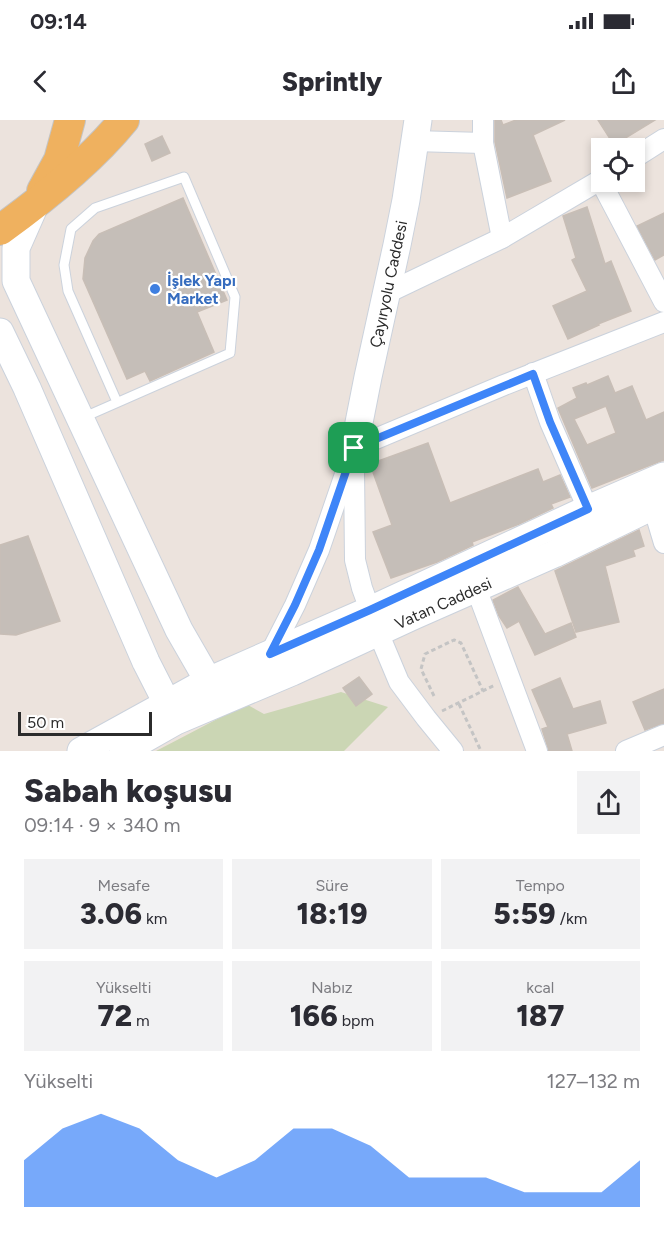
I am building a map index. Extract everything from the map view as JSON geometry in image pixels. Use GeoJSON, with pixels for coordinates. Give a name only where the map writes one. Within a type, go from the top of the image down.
{"type":"FeatureCollection","features":[{"type":"Feature","properties":{"kind":"main road"},"geometry":{"type":"LineString","coordinates":[[70,120],[59,160],[16,248],[16,281],[179,630],[214,692],[81,751]]}},
{"type":"Feature","properties":{"kind":"main road"},"geometry":{"type":"LineString","coordinates":[[0,230],[36,205],[107,140],[124,120]]}},
{"type":"Feature","properties":{"kind":"main road","name":"Çayıryolu Caddesi"},"geometry":{"type":"LineString","coordinates":[[354,448],[406,200],[416,131]]}},
{"type":"Feature","properties":{"kind":"main road"},"geometry":{"type":"LineString","coordinates":[[0,332],[146,662],[172,712]]}},
{"type":"Feature","properties":{"kind":"main road","name":"Vatan Caddesi"},"geometry":{"type":"LineString","coordinates":[[214,692],[292,672],[374,621],[588,509],[664,476]]}},
{"type":"Feature","properties":{"kind":"main road","name":"Vatan Caddesi"},"geometry":{"type":"LineString","coordinates":[[214,692],[270,654],[476,588],[554,554],[658,504]]}},
{"type":"Feature","properties":{"kind":"main road"},"geometry":{"type":"LineString","coordinates":[[123,751],[172,712]]}},
{"type":"Feature","properties":{"kind":"street"},"geometry":{"type":"LineString","coordinates":[[483,120],[483,143],[502,238]]}},
{"type":"Feature","properties":{"kind":"street"},"geometry":{"type":"LineString","coordinates":[[416,131],[483,143]]}},
{"type":"Feature","properties":{"kind":"street"},"geometry":{"type":"LineString","coordinates":[[645,151],[664,139]]}},
{"type":"Feature","properties":{"kind":"street"},"geometry":{"type":"LineString","coordinates":[[387,293],[502,238],[591,186]]}},
{"type":"Feature","properties":{"kind":"street"},"geometry":{"type":"LineString","coordinates":[[607,192],[664,302]]}},
{"type":"Feature","properties":{"kind":"street"},"geometry":{"type":"LineString","coordinates":[[270,654],[319,550],[354,448],[664,322]]}},
{"type":"Feature","properties":{"kind":"street"},"geometry":{"type":"LineString","coordinates":[[533,374],[550,422],[588,509]]}},
{"type":"Feature","properties":{"kind":"street"},"geometry":{"type":"LineString","coordinates":[[354,448],[355,560],[362,588],[399,682],[453,751]]}},
{"type":"Feature","properties":{"kind":"street"},"geometry":{"type":"LineString","coordinates":[[658,504],[664,543]]}},
{"type":"Feature","properties":{"kind":"street"},"geometry":{"type":"LineString","coordinates":[[476,588],[537,751]]}},
{"type":"Feature","properties":{"kind":"street"},"geometry":{"type":"LineString","coordinates":[[626,751],[664,735]]}},
{"type":"Feature","properties":{"kind":"lane"},"geometry":{"type":"LineString","coordinates":[[80,419],[230,353],[235,297],[184,177],[95,208],[71,229],[64,265],[68,291],[117,402]]}},
{"type":"Feature","properties":{"kind":"path"},"geometry":{"type":"LineString","coordinates":[[436,701],[421,669],[425,654],[454,640],[461,643],[483,691]]}},
{"type":"Feature","properties":{"kind":"path"},"geometry":{"type":"LineString","coordinates":[[427,719],[510,678]]}},
{"type":"Feature","properties":{"kind":"path"},"geometry":{"type":"LineString","coordinates":[[459,703],[481,751]]}},
{"type":"Feature","properties":{"kind":"green space"},"geometry":{"type":"Polygon","coordinates":[[[341,692],[388,707],[344,751],[156,751],[246,704],[264,714],[341,692]]]}},
{"type":"Feature","properties":{"kind":"building"},"geometry":{"type":"Polygon","coordinates":[[[495,120],[501,120],[503,125],[516,120],[565,120],[533,135],[551,181],[507,198],[495,142],[495,120]]]}},
{"type":"Feature","properties":{"kind":"building"},"geometry":{"type":"Polygon","coordinates":[[[598,120],[655,120],[625,138],[610,138],[598,120]]]}},
{"type":"Feature","properties":{"kind":"building"},"geometry":{"type":"Polygon","coordinates":[[[162,136],[170,153],[152,161],[145,144],[162,136]]]}},
{"type":"Feature","properties":{"kind":"building","name":"İşlek Yapı Market"},"geometry":{"type":"Polygon","coordinates":[[[183,198],[227,300],[197,312],[214,352],[150,381],[145,371],[127,379],[83,279],[85,258],[99,234],[183,198]]]}},
{"type":"Feature","properties":{"kind":"building"},"geometry":{"type":"Polygon","coordinates":[[[587,207],[605,264],[611,261],[631,311],[568,339],[553,306],[587,291],[572,260],[576,258],[563,216],[587,207]]]}},
{"type":"Feature","properties":{"kind":"building"},"geometry":{"type":"Polygon","coordinates":[[[664,213],[664,255],[655,260],[637,226],[664,213]]]}},
{"type":"Feature","properties":{"kind":"building"},"geometry":{"type":"Polygon","coordinates":[[[608,376],[615,393],[632,386],[646,420],[664,412],[664,460],[592,488],[558,408],[577,398],[573,388],[586,383],[587,385],[608,376]],[[606,406],[574,419],[587,445],[616,433],[606,406]]]}},
{"type":"Feature","properties":{"kind":"building"},"geometry":{"type":"Polygon","coordinates":[[[428,443],[450,503],[538,469],[543,482],[560,475],[570,497],[551,504],[553,508],[519,524],[472,542],[473,545],[437,562],[391,578],[373,532],[392,525],[370,464],[428,443]]]}},
{"type":"Feature","properties":{"kind":"building"},"geometry":{"type":"Polygon","coordinates":[[[639,530],[644,546],[633,550],[635,556],[605,566],[619,622],[576,632],[555,571],[639,530]]]}},
{"type":"Feature","properties":{"kind":"building"},"geometry":{"type":"Polygon","coordinates":[[[28,536],[60,621],[16,635],[0,634],[0,545],[28,536]]]}},
{"type":"Feature","properties":{"kind":"building"},"geometry":{"type":"Polygon","coordinates":[[[518,587],[545,634],[571,623],[576,637],[535,655],[519,621],[507,628],[493,600],[518,587]]]}},
{"type":"Feature","properties":{"kind":"building"},"geometry":{"type":"Polygon","coordinates":[[[359,677],[372,694],[356,706],[343,688],[359,677]]]}},
{"type":"Feature","properties":{"kind":"building"},"geometry":{"type":"Polygon","coordinates":[[[560,678],[573,709],[600,701],[606,723],[567,734],[572,751],[549,751],[542,729],[548,727],[532,690],[560,678]]]}},
{"type":"Feature","properties":{"kind":"building"},"geometry":{"type":"Polygon","coordinates":[[[664,689],[664,723],[645,730],[633,702],[664,689]]]}},
{"type":"Feature","properties":{"kind":"place","name":"İşlek Yapı Market"},"geometry":{"type":"Point","coordinates":[155,289]}},
{"type":"Feature","properties":{"kind":"route"},"geometry":{"type":"LineString","coordinates":[[533,374],[550,422],[588,509],[270,654],[319,550],[354,448],[533,374]]}}]}
